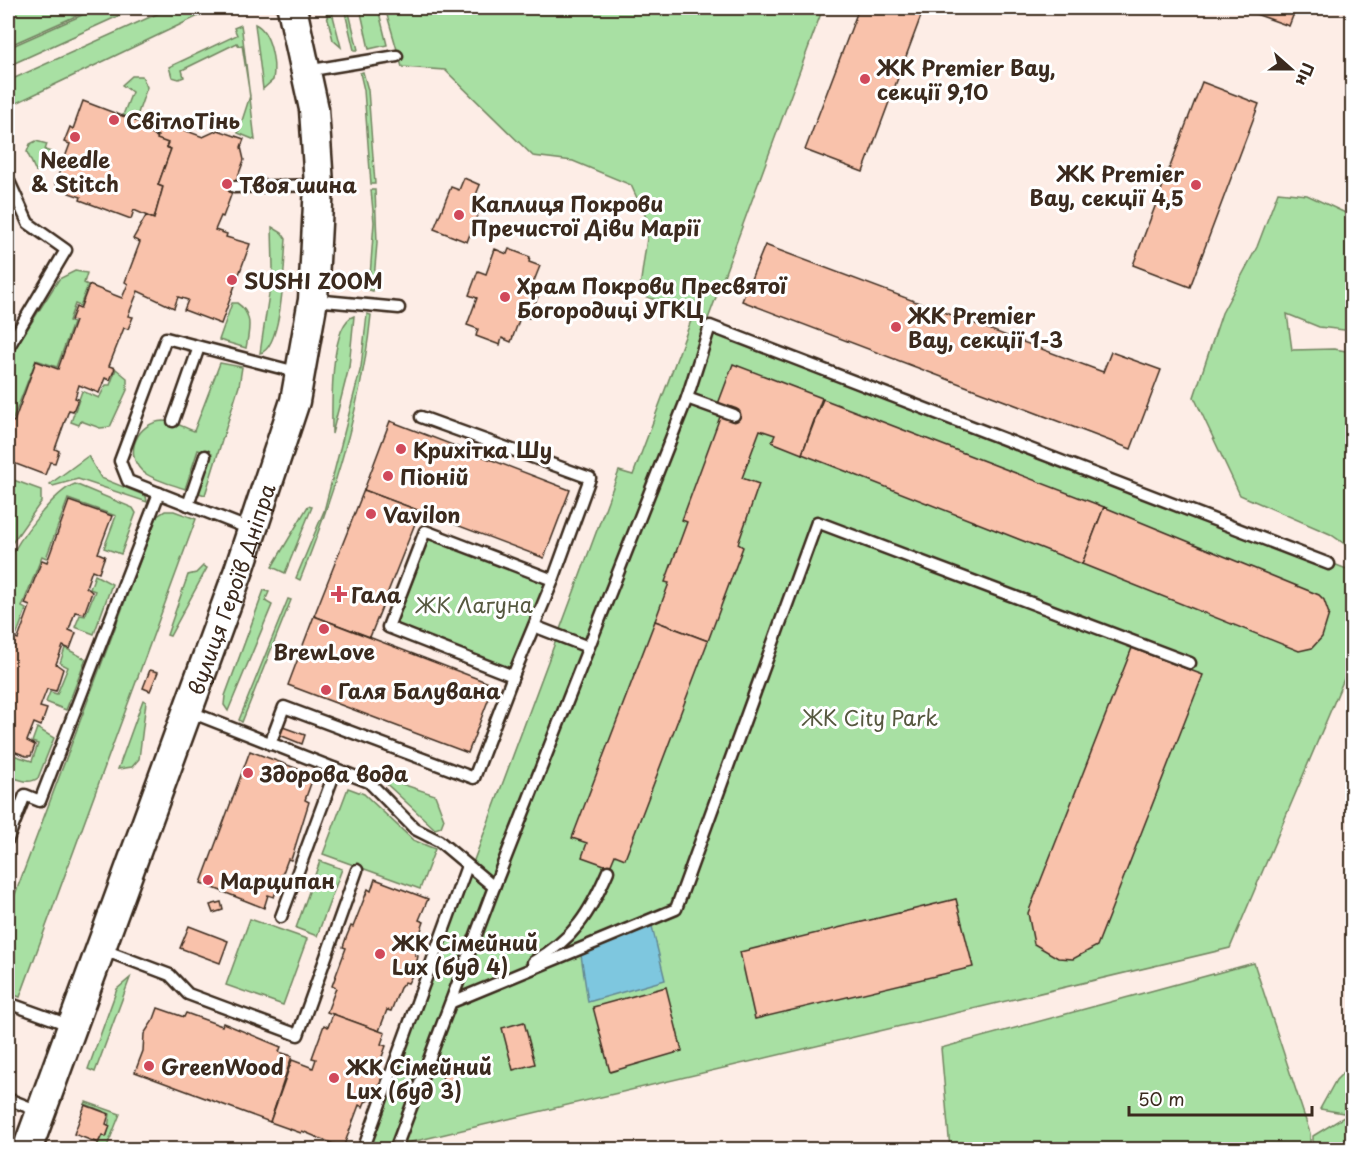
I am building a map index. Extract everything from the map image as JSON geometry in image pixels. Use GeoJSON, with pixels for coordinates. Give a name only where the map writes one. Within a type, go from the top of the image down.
{"type":"FeatureCollection","features":[{"type":"Feature","properties":{"kind":"main road","name":"вулиця Героїв Дніпра"},"geometry":{"type":"LineString","coordinates":[[27,1149],[253,530],[287,426],[300,373],[313,300],[319,185],[314,109],[292,8]]}},
{"type":"Feature","properties":{"kind":"lane"},"geometry":{"type":"LineString","coordinates":[[306,71],[397,56]]}},
{"type":"Feature","properties":{"kind":"lane"},"geometry":{"type":"LineString","coordinates":[[8,179],[28,223],[66,250],[8,348]]}},
{"type":"Feature","properties":{"kind":"lane"},"geometry":{"type":"LineString","coordinates":[[234,188],[319,185]]}},
{"type":"Feature","properties":{"kind":"lane"},"geometry":{"type":"LineString","coordinates":[[313,300],[399,308]]}},
{"type":"Feature","properties":{"kind":"lane"},"geometry":{"type":"LineString","coordinates":[[395,1149],[494,887],[687,398],[710,326],[1329,564]]}},
{"type":"Feature","properties":{"kind":"lane"},"geometry":{"type":"LineString","coordinates":[[253,530],[128,481],[120,460],[166,338],[300,373]]}},
{"type":"Feature","properties":{"kind":"lane"},"geometry":{"type":"LineString","coordinates":[[173,421],[199,347]]}},
{"type":"Feature","properties":{"kind":"lane"},"geometry":{"type":"LineString","coordinates":[[687,398],[734,415]]}},
{"type":"Feature","properties":{"kind":"lane"},"geometry":{"type":"LineString","coordinates":[[270,744],[284,707],[474,778],[553,580],[590,478],[421,417]]}},
{"type":"Feature","properties":{"kind":"lane"},"geometry":{"type":"LineString","coordinates":[[188,505],[205,456]]}},
{"type":"Feature","properties":{"kind":"lane"},"geometry":{"type":"LineString","coordinates":[[8,839],[25,795],[40,801],[159,493]]}},
{"type":"Feature","properties":{"kind":"lane"},"geometry":{"type":"LineString","coordinates":[[452,1002],[676,909],[816,522],[1190,663]]}},
{"type":"Feature","properties":{"kind":"lane"},"geometry":{"type":"LineString","coordinates":[[513,676],[388,627],[425,531],[553,580]]}},
{"type":"Feature","properties":{"kind":"lane"},"geometry":{"type":"LineString","coordinates":[[534,626],[588,647]]}},
{"type":"Feature","properties":{"kind":"lane"},"geometry":{"type":"LineString","coordinates":[[188,711],[369,782],[415,829],[439,841],[494,887]]}},
{"type":"Feature","properties":{"kind":"lane"},"geometry":{"type":"LineString","coordinates":[[281,916],[336,769]]}},
{"type":"Feature","properties":{"kind":"lane"},"geometry":{"type":"LineString","coordinates":[[363,1149],[467,866]]}},
{"type":"Feature","properties":{"kind":"lane"},"geometry":{"type":"LineString","coordinates":[[101,949],[170,975],[188,994],[298,1035],[357,870]]}},
{"type":"Feature","properties":{"kind":"lane"},"geometry":{"type":"LineString","coordinates":[[452,1002],[556,949],[583,921],[608,871]]}},
{"type":"Feature","properties":{"kind":"lane"},"geometry":{"type":"LineString","coordinates":[[8,1004],[72,1026]]}},
{"type":"Feature","properties":{"kind":"lane"},"geometry":{"type":"LineString","coordinates":[[8,1099],[41,1112]]}},
{"type":"Feature","properties":{"kind":"green space"},"geometry":{"type":"Polygon","coordinates":[[[8,8],[94,8],[8,46],[8,8]]]}},
{"type":"Feature","properties":{"kind":"green space"},"geometry":{"type":"Polygon","coordinates":[[[98,8],[136,8],[8,66],[8,48],[98,8]]]}},
{"type":"Feature","properties":{"kind":"green space"},"geometry":{"type":"Polygon","coordinates":[[[170,8],[215,8],[8,107],[8,81],[170,8]]]}},
{"type":"Feature","properties":{"kind":"green space"},"geometry":{"type":"Polygon","coordinates":[[[325,8],[331,8],[341,47],[333,40],[325,8]]]}},
{"type":"Feature","properties":{"kind":"green space"},"geometry":{"type":"Polygon","coordinates":[[[344,8],[348,8],[358,50],[354,50],[344,8]]]}},
{"type":"Feature","properties":{"kind":"green space"},"geometry":{"type":"Polygon","coordinates":[[[360,8],[378,8],[387,45],[369,49],[360,8]]]}},
{"type":"Feature","properties":{"kind":"green space"},"geometry":{"type":"Polygon","coordinates":[[[385,8],[823,8],[708,319],[695,308],[693,314],[639,294],[649,224],[631,185],[573,161],[533,156],[445,70],[402,67],[385,8]]]}},
{"type":"Feature","properties":{"kind":"green space"},"geometry":{"type":"Polygon","coordinates":[[[255,24],[265,33],[269,41],[274,65],[273,80],[263,89],[255,24]]]}},
{"type":"Feature","properties":{"kind":"green space"},"geometry":{"type":"Polygon","coordinates":[[[241,25],[249,89],[242,45],[239,46],[237,43],[182,70],[184,77],[179,79],[172,77],[169,67],[237,35],[234,28],[241,25]]]}},
{"type":"Feature","properties":{"kind":"green space"},"geometry":{"type":"Polygon","coordinates":[[[363,72],[368,90],[375,184],[371,184],[364,90],[360,73],[363,72]]]}},
{"type":"Feature","properties":{"kind":"green space"},"geometry":{"type":"Polygon","coordinates":[[[132,76],[142,76],[147,87],[136,119],[123,115],[132,92],[122,85],[132,76]]]}},
{"type":"Feature","properties":{"kind":"green space"},"geometry":{"type":"Polygon","coordinates":[[[250,97],[255,140],[238,133],[250,97]]]}},
{"type":"Feature","properties":{"kind":"green space"},"geometry":{"type":"Polygon","coordinates":[[[36,141],[47,144],[45,150],[54,153],[50,165],[36,172],[27,152],[30,144],[36,141]]]}},
{"type":"Feature","properties":{"kind":"green space"},"geometry":{"type":"Polygon","coordinates":[[[371,190],[375,190],[377,243],[373,291],[369,290],[374,222],[371,190]]]}},
{"type":"Feature","properties":{"kind":"green space"},"geometry":{"type":"Polygon","coordinates":[[[1278,192],[1307,195],[1352,216],[1352,331],[1319,327],[1287,314],[1292,350],[1334,349],[1352,352],[1352,549],[1330,534],[1240,495],[1194,397],[1222,313],[1257,247],[1278,192]]]}},
{"type":"Feature","properties":{"kind":"green space"},"geometry":{"type":"Polygon","coordinates":[[[8,212],[15,236],[8,259],[8,212]]]}},
{"type":"Feature","properties":{"kind":"green space"},"geometry":{"type":"Polygon","coordinates":[[[272,227],[282,233],[286,239],[283,283],[278,321],[268,348],[260,353],[273,268],[272,227]]]}},
{"type":"Feature","properties":{"kind":"green space"},"geometry":{"type":"Polygon","coordinates":[[[75,271],[87,273],[84,283],[88,285],[80,306],[75,304],[69,321],[73,323],[57,367],[36,360],[13,419],[8,419],[9,358],[59,279],[75,271]]]}},
{"type":"Feature","properties":{"kind":"green space"},"geometry":{"type":"Polygon","coordinates":[[[232,303],[237,303],[242,307],[248,318],[246,348],[219,340],[232,303]]]}},
{"type":"Feature","properties":{"kind":"green space"},"geometry":{"type":"Polygon","coordinates":[[[367,314],[371,315],[367,349],[354,416],[335,483],[300,580],[296,578],[324,511],[361,367],[367,314]]]}},
{"type":"Feature","properties":{"kind":"green space"},"geometry":{"type":"Polygon","coordinates":[[[354,316],[349,367],[332,434],[332,388],[336,351],[346,322],[354,316]]]}},
{"type":"Feature","properties":{"kind":"green space","name":"ЖК City Park"},"geometry":{"type":"Polygon","coordinates":[[[692,318],[1352,571],[1352,660],[1230,948],[382,1149],[366,1150],[619,471],[633,475],[692,318]]]}},
{"type":"Feature","properties":{"kind":"green space"},"geometry":{"type":"Polygon","coordinates":[[[220,363],[242,367],[239,386],[205,495],[199,493],[212,454],[198,450],[185,489],[146,474],[136,464],[134,456],[136,440],[140,433],[146,427],[163,421],[194,431],[220,363]]]}},
{"type":"Feature","properties":{"kind":"green space"},"geometry":{"type":"Polygon","coordinates":[[[116,369],[127,378],[127,390],[110,427],[100,428],[81,421],[79,425],[71,422],[82,391],[99,398],[106,385],[110,385],[116,369]]]}},
{"type":"Feature","properties":{"kind":"green space"},"geometry":{"type":"Polygon","coordinates":[[[88,456],[101,478],[146,496],[147,502],[78,479],[53,486],[50,484],[88,456]]]}},
{"type":"Feature","properties":{"kind":"green space"},"geometry":{"type":"Polygon","coordinates":[[[8,478],[41,490],[41,502],[8,549],[8,478]]]}},
{"type":"Feature","properties":{"kind":"green space"},"geometry":{"type":"Polygon","coordinates":[[[75,484],[133,508],[136,513],[121,554],[104,548],[116,516],[68,499],[46,558],[42,556],[22,607],[26,609],[17,634],[13,633],[8,647],[6,585],[11,557],[46,508],[75,484]]]}},
{"type":"Feature","properties":{"kind":"green space"},"geometry":{"type":"Polygon","coordinates":[[[308,506],[312,507],[285,573],[272,567],[308,506]]]}},
{"type":"Feature","properties":{"kind":"green space"},"geometry":{"type":"Polygon","coordinates":[[[165,511],[174,511],[196,519],[20,997],[8,993],[8,895],[14,897],[157,516],[165,511]]]}},
{"type":"Feature","properties":{"kind":"green space","name":"ЖК Лагуна"},"geometry":{"type":"Polygon","coordinates":[[[429,538],[545,582],[512,669],[396,624],[429,538]]]}},
{"type":"Feature","properties":{"kind":"green space"},"geometry":{"type":"Polygon","coordinates":[[[203,566],[207,568],[170,636],[167,635],[188,575],[196,573],[203,566]]]}},
{"type":"Feature","properties":{"kind":"green space"},"geometry":{"type":"Polygon","coordinates":[[[95,575],[112,584],[94,634],[75,627],[80,615],[85,616],[95,591],[90,589],[95,575]]]}},
{"type":"Feature","properties":{"kind":"green space"},"geometry":{"type":"Polygon","coordinates":[[[264,590],[269,592],[265,601],[272,605],[228,711],[224,705],[225,696],[264,590]]]}},
{"type":"Feature","properties":{"kind":"green space"},"geometry":{"type":"Polygon","coordinates":[[[288,599],[291,600],[242,722],[239,720],[288,599]]]}},
{"type":"Feature","properties":{"kind":"green space"},"geometry":{"type":"Polygon","coordinates":[[[65,648],[86,659],[66,710],[46,702],[50,692],[57,694],[68,667],[60,663],[65,648]]]}},
{"type":"Feature","properties":{"kind":"green space"},"geometry":{"type":"Polygon","coordinates":[[[143,700],[146,702],[139,759],[132,767],[118,769],[143,700]]]}},
{"type":"Feature","properties":{"kind":"green space"},"geometry":{"type":"Polygon","coordinates":[[[37,728],[54,738],[38,778],[27,781],[8,776],[10,754],[32,761],[38,744],[32,742],[37,728]]]}},
{"type":"Feature","properties":{"kind":"green space"},"geometry":{"type":"Polygon","coordinates":[[[378,776],[435,795],[444,819],[441,827],[435,829],[378,776]]]}},
{"type":"Feature","properties":{"kind":"green space"},"geometry":{"type":"Polygon","coordinates":[[[348,788],[364,794],[413,840],[435,849],[420,889],[323,854],[348,788]]]}},
{"type":"Feature","properties":{"kind":"green space"},"geometry":{"type":"Polygon","coordinates":[[[320,861],[342,869],[317,936],[296,928],[320,861]]]}},
{"type":"Feature","properties":{"kind":"green space"},"geometry":{"type":"Polygon","coordinates":[[[250,919],[307,939],[283,1005],[226,985],[250,919]]]}},
{"type":"Feature","properties":{"kind":"green space"},"geometry":{"type":"Polygon","coordinates":[[[1254,963],[1310,1133],[1310,1149],[950,1149],[941,1048],[1254,963]]]}},
{"type":"Feature","properties":{"kind":"green space"},"geometry":{"type":"Polygon","coordinates":[[[130,978],[95,1072],[88,1069],[117,989],[130,978]]]}},
{"type":"Feature","properties":{"kind":"green space"},"geometry":{"type":"Polygon","coordinates":[[[1352,1064],[1352,1149],[1313,1149],[1313,1136],[1349,1114],[1320,1109],[1336,1080],[1352,1064]]]}},
{"type":"Feature","properties":{"kind":"green space"},"geometry":{"type":"Polygon","coordinates":[[[86,1102],[120,1114],[106,1149],[96,1149],[102,1135],[107,1136],[110,1114],[85,1104],[86,1102]]]}},
{"type":"Feature","properties":{"kind":"water"},"geometry":{"type":"Polygon","coordinates":[[[650,918],[665,980],[588,1002],[581,955],[650,918]]]}},
{"type":"Feature","properties":{"kind":"building","name":"ЖК Premier Bay, секції 9,10"},"geometry":{"type":"Polygon","coordinates":[[[859,8],[924,8],[863,172],[805,150],[859,8]]]}},
{"type":"Feature","properties":{"kind":"building"},"geometry":{"type":"Polygon","coordinates":[[[1239,8],[1296,8],[1289,26],[1239,8]]]}},
{"type":"Feature","properties":{"kind":"building","name":"ЖК Premier Bay, секції 4,5"},"geometry":{"type":"Polygon","coordinates":[[[1202,82],[1259,104],[1190,287],[1133,265],[1202,82]]]}},
{"type":"Feature","properties":{"kind":"building"},"geometry":{"type":"Polygon","coordinates":[[[83,101],[146,125],[144,130],[168,143],[166,147],[171,149],[158,185],[163,187],[154,219],[134,210],[131,219],[80,200],[81,197],[55,184],[70,144],[64,142],[70,127],[73,129],[83,101]]]}},
{"type":"Feature","properties":{"kind":"building"},"geometry":{"type":"Polygon","coordinates":[[[143,115],[203,137],[218,130],[244,139],[241,147],[244,160],[223,217],[221,216],[215,230],[227,234],[226,237],[250,244],[221,324],[184,310],[188,300],[178,297],[174,308],[138,291],[128,316],[133,317],[128,329],[124,328],[109,366],[115,368],[110,380],[105,378],[99,393],[79,385],[75,398],[78,399],[73,411],[69,410],[55,449],[59,451],[55,463],[50,462],[45,475],[8,461],[8,426],[10,420],[14,422],[36,361],[58,369],[75,321],[71,320],[76,307],[80,309],[89,285],[122,298],[128,284],[125,282],[140,242],[133,239],[146,216],[154,219],[163,187],[158,185],[171,149],[166,147],[168,143],[144,130],[146,125],[141,123],[143,115]]]}},
{"type":"Feature","properties":{"kind":"building","name":"Каплиця Покрови Пречистої Діви Марії"},"geometry":{"type":"Polygon","coordinates":[[[464,178],[480,185],[475,197],[483,200],[467,242],[434,229],[451,187],[459,190],[464,178]]]}},
{"type":"Feature","properties":{"kind":"building","name":"ЖК Premier Bay, секції 1-3"},"geometry":{"type":"Polygon","coordinates":[[[765,245],[1103,372],[1111,352],[1161,370],[1131,449],[742,301],[765,245]]]}},
{"type":"Feature","properties":{"kind":"building","name":"Храм Покрови Пресвятої Богородиці УГКЦ"},"geometry":{"type":"Polygon","coordinates":[[[495,249],[507,254],[509,249],[530,257],[529,262],[540,266],[530,291],[539,294],[529,318],[521,315],[511,342],[502,338],[500,345],[476,336],[478,329],[467,325],[477,298],[469,295],[478,271],[486,274],[495,249]]]}},
{"type":"Feature","properties":{"kind":"building"},"geometry":{"type":"Polygon","coordinates":[[[733,364],[822,398],[802,454],[772,442],[775,435],[760,430],[742,478],[759,484],[738,544],[743,547],[708,641],[655,621],[669,583],[665,582],[687,522],[682,520],[724,406],[718,404],[733,364]]]}},
{"type":"Feature","properties":{"kind":"building"},"geometry":{"type":"Polygon","coordinates":[[[823,399],[1104,507],[1082,564],[802,454],[823,399]]]}},
{"type":"Feature","properties":{"kind":"building"},"geometry":{"type":"Polygon","coordinates":[[[390,421],[570,490],[544,558],[364,490],[390,421]]]}},
{"type":"Feature","properties":{"kind":"building"},"geometry":{"type":"Polygon","coordinates":[[[364,490],[420,511],[370,637],[314,616],[364,490]]]}},
{"type":"Feature","properties":{"kind":"building"},"geometry":{"type":"Polygon","coordinates":[[[69,501],[112,516],[98,553],[105,556],[99,573],[92,570],[86,587],[92,592],[84,614],[75,612],[69,630],[76,633],[70,649],[63,646],[56,664],[63,669],[56,691],[47,689],[40,707],[47,709],[41,726],[34,723],[27,741],[35,745],[31,756],[26,756],[8,749],[8,654],[14,637],[18,639],[30,606],[25,604],[42,560],[47,562],[69,501]]]}},
{"type":"Feature","properties":{"kind":"building"},"geometry":{"type":"Polygon","coordinates":[[[1104,507],[1319,595],[1324,600],[1329,614],[1322,637],[1312,648],[1299,651],[1082,564],[1104,507]]]}},
{"type":"Feature","properties":{"kind":"building"},"geometry":{"type":"Polygon","coordinates":[[[314,616],[494,685],[468,753],[288,685],[314,616]]]}},
{"type":"Feature","properties":{"kind":"building"},"geometry":{"type":"Polygon","coordinates":[[[655,621],[708,641],[625,859],[615,855],[610,867],[582,857],[587,843],[572,838],[655,621]]]}},
{"type":"Feature","properties":{"kind":"building"},"geometry":{"type":"Polygon","coordinates":[[[1132,648],[1203,675],[1097,946],[1073,959],[1058,958],[1034,944],[1028,913],[1132,648]]]}},
{"type":"Feature","properties":{"kind":"building"},"geometry":{"type":"Polygon","coordinates":[[[150,670],[158,672],[150,691],[143,688],[150,670]]]}},
{"type":"Feature","properties":{"kind":"building"},"geometry":{"type":"Polygon","coordinates":[[[280,726],[305,735],[302,744],[277,734],[280,726]]]}},
{"type":"Feature","properties":{"kind":"building"},"geometry":{"type":"Polygon","coordinates":[[[250,751],[314,775],[305,800],[309,802],[291,860],[288,859],[274,897],[268,895],[264,908],[201,883],[250,751]]]}},
{"type":"Feature","properties":{"kind":"building","name":"ЖК Сімейний Lux (буд 4)"},"geometry":{"type":"Polygon","coordinates":[[[375,879],[428,899],[419,920],[424,922],[415,947],[415,955],[418,956],[415,970],[408,983],[405,982],[400,988],[391,1011],[387,1010],[379,1031],[327,1012],[336,988],[332,986],[346,948],[343,947],[346,938],[351,926],[353,927],[368,889],[371,891],[375,879]]]}},
{"type":"Feature","properties":{"kind":"building"},"geometry":{"type":"Polygon","coordinates":[[[956,899],[973,967],[755,1019],[740,952],[956,899]]]}},
{"type":"Feature","properties":{"kind":"building"},"geometry":{"type":"Polygon","coordinates":[[[221,902],[223,910],[213,913],[210,905],[221,902]]]}},
{"type":"Feature","properties":{"kind":"building"},"geometry":{"type":"Polygon","coordinates":[[[189,926],[228,941],[220,963],[180,948],[189,926]]]}},
{"type":"Feature","properties":{"kind":"building"},"geometry":{"type":"Polygon","coordinates":[[[8,985],[13,987],[11,993],[8,992],[8,985]]]}},
{"type":"Feature","properties":{"kind":"building"},"geometry":{"type":"Polygon","coordinates":[[[666,987],[682,1051],[610,1072],[593,1007],[666,987]]]}},
{"type":"Feature","properties":{"kind":"building"},"geometry":{"type":"Polygon","coordinates":[[[158,1008],[184,1017],[186,1013],[222,1026],[223,1023],[281,1047],[279,1052],[292,1056],[270,1122],[135,1072],[143,1051],[144,1034],[158,1008]]]}},
{"type":"Feature","properties":{"kind":"building","name":"ЖК Сімейний Lux (буд 3)"},"geometry":{"type":"Polygon","coordinates":[[[333,1014],[385,1033],[381,1044],[386,1046],[380,1062],[380,1070],[383,1070],[380,1085],[373,1098],[365,1102],[363,1107],[359,1105],[343,1148],[302,1131],[301,1133],[270,1122],[292,1060],[313,1068],[316,1059],[312,1058],[324,1025],[328,1027],[333,1014]]]}},
{"type":"Feature","properties":{"kind":"building"},"geometry":{"type":"Polygon","coordinates":[[[524,1022],[535,1064],[513,1070],[502,1028],[524,1022]]]}},
{"type":"Feature","properties":{"kind":"building"},"geometry":{"type":"Polygon","coordinates":[[[454,1068],[460,1089],[446,1092],[441,1072],[454,1068]]]}},
{"type":"Feature","properties":{"kind":"building"},"geometry":{"type":"Polygon","coordinates":[[[85,1105],[109,1114],[106,1124],[110,1126],[106,1137],[102,1135],[98,1143],[74,1134],[85,1105]]]}},
{"type":"Feature","properties":{"kind":"place","name":"ЖК Premier Bay, секції 9,10"},"geometry":{"type":"Point","coordinates":[865,79]}},
{"type":"Feature","properties":{"kind":"place","name":"СвітлоТінь"},"geometry":{"type":"Point","coordinates":[114,120]}},
{"type":"Feature","properties":{"kind":"place","name":"Needle & Stitch"},"geometry":{"type":"Point","coordinates":[75,137]}},
{"type":"Feature","properties":{"kind":"place","name":"Твоя шина"},"geometry":{"type":"Point","coordinates":[227,184]}},
{"type":"Feature","properties":{"kind":"place","name":"ЖК Premier Bay, секції 4,5"},"geometry":{"type":"Point","coordinates":[1196,185]}},
{"type":"Feature","properties":{"kind":"place","name":"Каплиця Покрови Пречистої Діви Марії"},"geometry":{"type":"Point","coordinates":[459,215]}},
{"type":"Feature","properties":{"kind":"place","name":"SUSHI ZOOM"},"geometry":{"type":"Point","coordinates":[232,280]}},
{"type":"Feature","properties":{"kind":"place","name":"Храм Покрови Пресвятої Богородиці УГКЦ"},"geometry":{"type":"Point","coordinates":[505,297]}},
{"type":"Feature","properties":{"kind":"place","name":"ЖК Premier Bay, секції 1-3"},"geometry":{"type":"Point","coordinates":[896,327]}},
{"type":"Feature","properties":{"kind":"place","name":"Крихітка Шу"},"geometry":{"type":"Point","coordinates":[401,449]}},
{"type":"Feature","properties":{"kind":"place","name":"Піоній"},"geometry":{"type":"Point","coordinates":[388,476]}},
{"type":"Feature","properties":{"kind":"place","name":"Vavilon"},"geometry":{"type":"Point","coordinates":[371,514]}},
{"type":"Feature","properties":{"kind":"place","name":"Гала"},"geometry":{"type":"Point","coordinates":[339,594]}},
{"type":"Feature","properties":{"kind":"place","name":"BrewLove"},"geometry":{"type":"Point","coordinates":[324,629]}},
{"type":"Feature","properties":{"kind":"place","name":"Галя Балувана"},"geometry":{"type":"Point","coordinates":[326,690]}},
{"type":"Feature","properties":{"kind":"place","name":"Здорова вода"},"geometry":{"type":"Point","coordinates":[248,773]}},
{"type":"Feature","properties":{"kind":"place","name":"Марципан"},"geometry":{"type":"Point","coordinates":[208,880]}},
{"type":"Feature","properties":{"kind":"place","name":"ЖК Сімейний Lux (буд 4)"},"geometry":{"type":"Point","coordinates":[380,954]}},
{"type":"Feature","properties":{"kind":"place","name":"GreenWood"},"geometry":{"type":"Point","coordinates":[149,1066]}},
{"type":"Feature","properties":{"kind":"place","name":"ЖК Сімейний Lux (буд 3)"},"geometry":{"type":"Point","coordinates":[334,1078]}}]}
